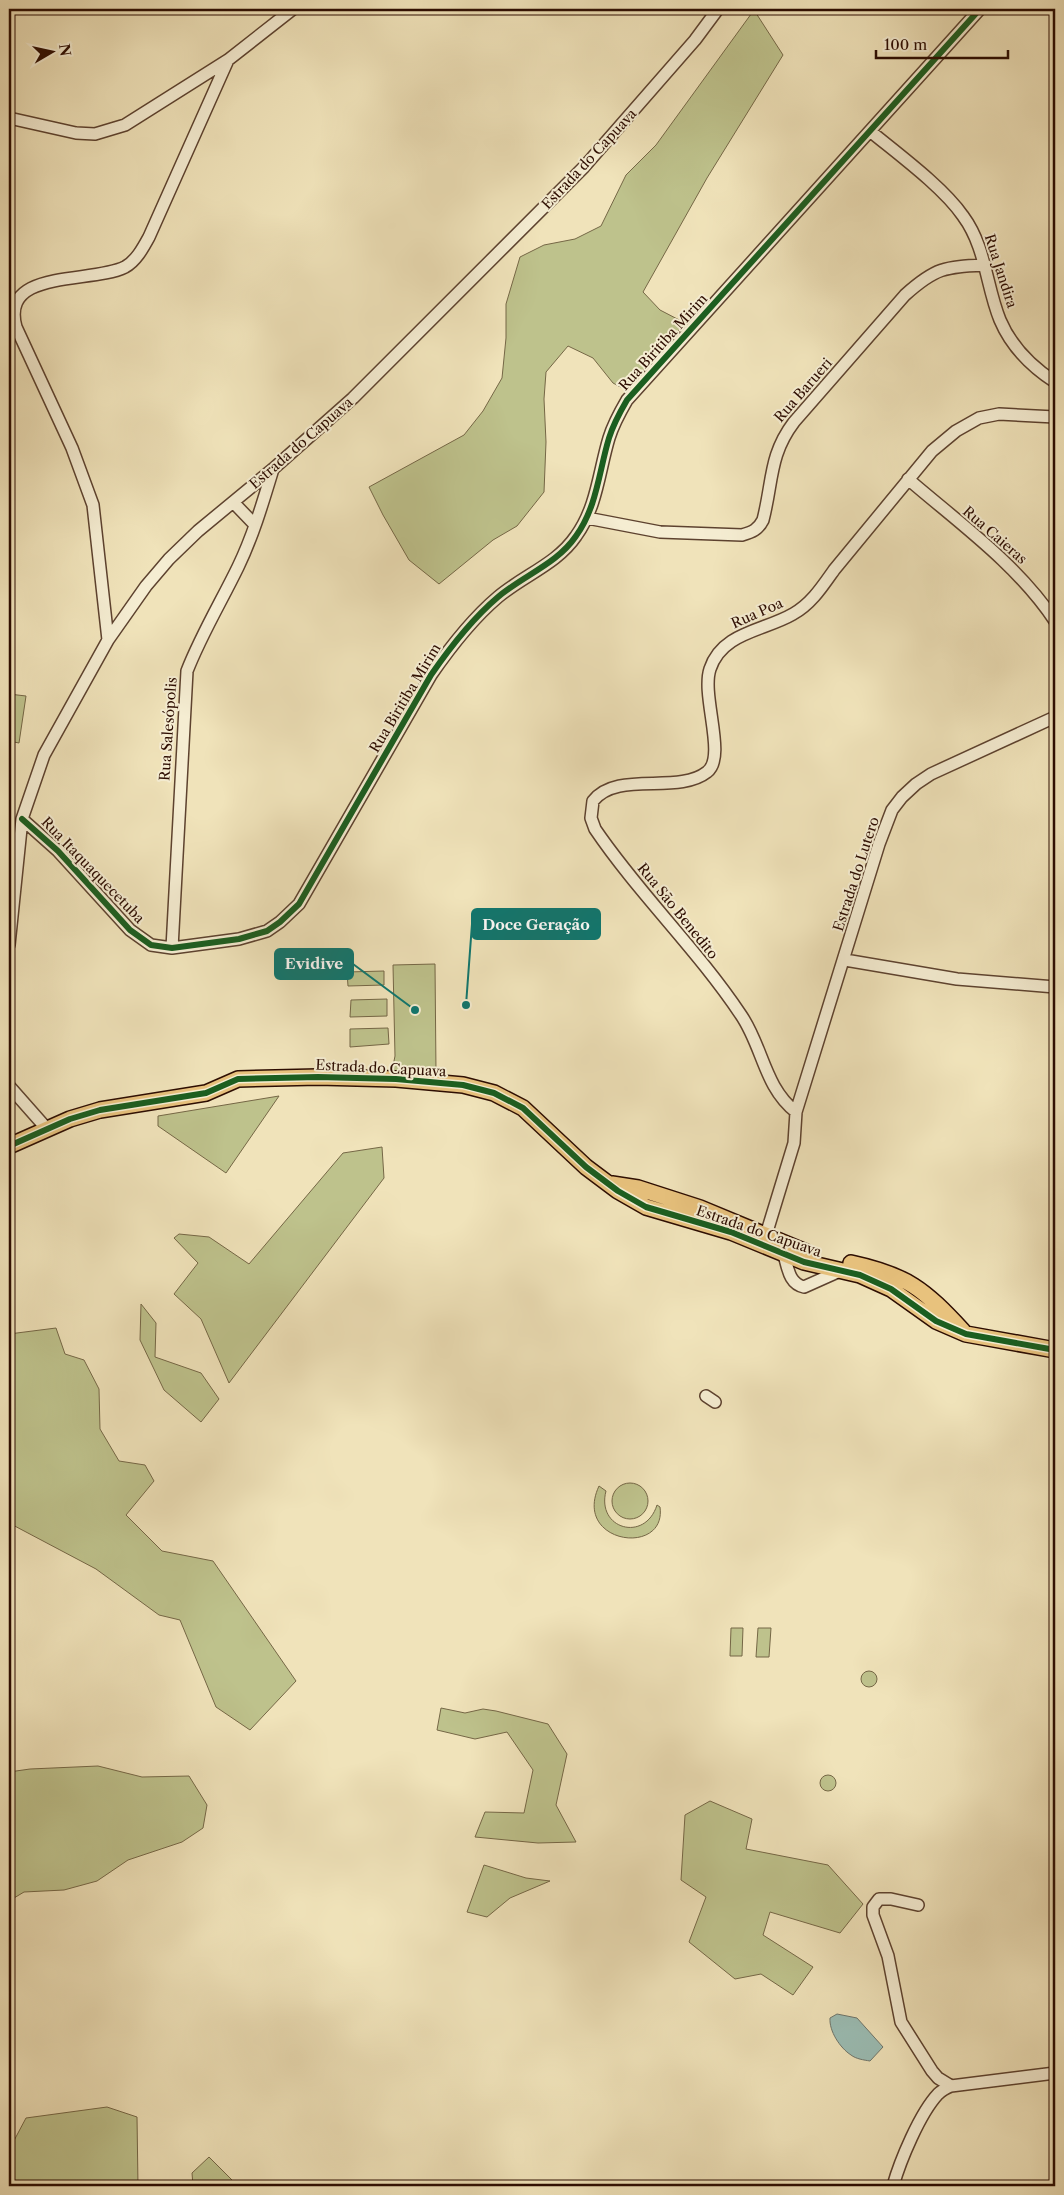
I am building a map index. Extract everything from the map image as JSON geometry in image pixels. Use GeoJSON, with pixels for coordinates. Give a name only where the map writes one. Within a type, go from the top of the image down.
{"type":"FeatureCollection","features":[{"type":"Feature","properties":{"kind":"main road","name":"Estrada do Capuava"},"geometry":{"type":"LineString","coordinates":[[9,1146],[70,1119],[100,1110],[206,1092],[238,1079],[318,1077],[396,1079],[439,1082],[486,1091],[510,1100],[523,1108],[586,1167],[628,1197],[654,1210],[731,1232],[784,1255],[842,1270],[876,1282],[936,1321],[966,1334],[1055,1350]]}},
{"type":"Feature","properties":{"kind":"main road","name":"Estrada do Capuava"},"geometry":{"type":"LineString","coordinates":[[610,1184],[626,1185],[700,1208],[803,1251],[882,1271],[914,1285],[939,1305],[966,1334]]}},
{"type":"Feature","properties":{"kind":"main road"},"geometry":{"type":"LineString","coordinates":[[654,1210],[654,1202],[658,1195]]}},
{"type":"Feature","properties":{"kind":"main road"},"geometry":{"type":"LineString","coordinates":[[904,1299],[912,1297],[915,1292],[914,1285]]}},
{"type":"Feature","properties":{"kind":"street"},"geometry":{"type":"LineString","coordinates":[[9,118],[76,133],[95,134],[111,130],[124,125],[228,60],[293,9]]}},
{"type":"Feature","properties":{"kind":"street","name":"Estrada do Capuava"},"geometry":{"type":"LineString","coordinates":[[9,945],[22,819],[44,755],[108,640],[146,586],[198,531],[273,469],[353,398],[584,167],[695,40],[718,9]]}},
{"type":"Feature","properties":{"kind":"street","name":"Rua Biritiba Mirim"},"geometry":{"type":"LineString","coordinates":[[172,948],[239,939],[267,931],[280,922],[299,904],[431,675],[454,641],[499,596],[556,558],[576,537],[587,518],[609,437],[626,400],[980,9]]}},
{"type":"Feature","properties":{"kind":"street"},"geometry":{"type":"LineString","coordinates":[[108,640],[93,505],[65,432],[16,327],[13,307],[16,299],[28,288],[123,268],[136,257],[149,237],[228,60]]}},
{"type":"Feature","properties":{"kind":"street","name":"Rua Jandira"},"geometry":{"type":"LineString","coordinates":[[870,131],[944,195],[963,216],[976,240],[986,265],[1000,320],[1013,344],[1029,362],[1055,382]]}},
{"type":"Feature","properties":{"kind":"street","name":"Rua Barueri"},"geometry":{"type":"LineString","coordinates":[[587,518],[660,532],[742,535],[759,528],[763,520],[776,452],[784,436],[905,295],[925,277],[938,271],[960,266],[986,265]]}},
{"type":"Feature","properties":{"kind":"street"},"geometry":{"type":"LineString","coordinates":[[908,479],[932,451],[956,431],[979,418],[999,414],[1055,417]]}},
{"type":"Feature","properties":{"kind":"street","name":"Rua Salesópolis"},"geometry":{"type":"LineString","coordinates":[[172,948],[187,671],[193,655],[238,566],[255,525],[273,469]]}},
{"type":"Feature","properties":{"kind":"street","name":"Rua Caieras"},"geometry":{"type":"LineString","coordinates":[[908,479],[1020,576],[1038,596],[1055,620]]}},
{"type":"Feature","properties":{"kind":"street","name":"Rua Poa"},"geometry":{"type":"LineString","coordinates":[[676,782],[706,774],[712,768],[716,758],[708,700],[708,685],[710,669],[718,654],[730,641],[792,615],[806,604],[820,590],[908,479]]}},
{"type":"Feature","properties":{"kind":"street"},"geometry":{"type":"LineString","coordinates":[[232,502],[255,525]]}},
{"type":"Feature","properties":{"kind":"street","name":"Estrada do Lutero"},"geometry":{"type":"LineString","coordinates":[[762,1234],[794,1143],[796,1112],[879,844],[892,810],[902,797],[931,774],[1055,717]]}},
{"type":"Feature","properties":{"kind":"street","name":"Rua São Benedito"},"geometry":{"type":"LineString","coordinates":[[676,782],[605,789],[592,801],[591,818],[595,829],[742,1016],[773,1087],[784,1103],[796,1112]]}},
{"type":"Feature","properties":{"kind":"street","name":"Rua Itaquaquecetuba"},"geometry":{"type":"LineString","coordinates":[[22,819],[58,851],[120,920],[140,939],[151,945],[172,948]]}},
{"type":"Feature","properties":{"kind":"street"},"geometry":{"type":"LineString","coordinates":[[844,960],[957,979],[1055,987]]}},
{"type":"Feature","properties":{"kind":"street"},"geometry":{"type":"LineString","coordinates":[[9,1086],[47,1129]]}},
{"type":"Feature","properties":{"kind":"street"},"geometry":{"type":"LineString","coordinates":[[784,1255],[792,1281],[804,1287],[842,1270]]}},
{"type":"Feature","properties":{"kind":"street"},"geometry":{"type":"LineString","coordinates":[[918,1905],[891,1899],[879,1900],[872,1907],[873,1915],[888,1956],[901,2022],[932,2071],[938,2078],[951,2086]]}},
{"type":"Feature","properties":{"kind":"street"},"geometry":{"type":"LineString","coordinates":[[893,2186],[908,2146],[925,2111],[937,2094],[951,2086],[1055,2073]]}},
{"type":"Feature","properties":{"kind":"green space"},"geometry":{"type":"Polygon","coordinates":[[[754,10],[783,55],[707,178],[643,292],[660,310],[685,323],[626,390],[613,383],[593,358],[568,346],[546,372],[544,399],[546,442],[544,492],[517,526],[493,540],[439,584],[409,560],[369,487],[464,435],[483,411],[502,378],[506,338],[506,304],[520,257],[544,245],[575,239],[601,226],[626,175],[656,145],[754,10]]]}},
{"type":"Feature","properties":{"kind":"green space"},"geometry":{"type":"Polygon","coordinates":[[[9,694],[26,696],[19,743],[9,741],[9,694]]]}},
{"type":"Feature","properties":{"kind":"green space"},"geometry":{"type":"Polygon","coordinates":[[[435,964],[436,1072],[392,1071],[395,1056],[393,965],[435,964]]]}},
{"type":"Feature","properties":{"kind":"green space"},"geometry":{"type":"Polygon","coordinates":[[[384,971],[384,985],[348,986],[347,972],[384,971]]]}},
{"type":"Feature","properties":{"kind":"green space"},"geometry":{"type":"Polygon","coordinates":[[[387,999],[387,1016],[350,1017],[351,1000],[387,999]]]}},
{"type":"Feature","properties":{"kind":"green space"},"geometry":{"type":"Polygon","coordinates":[[[388,1028],[389,1044],[350,1047],[350,1029],[388,1028]]]}},
{"type":"Feature","properties":{"kind":"green space"},"geometry":{"type":"Polygon","coordinates":[[[279,1096],[226,1173],[158,1126],[158,1116],[279,1096]]]}},
{"type":"Feature","properties":{"kind":"green space"},"geometry":{"type":"Polygon","coordinates":[[[382,1147],[384,1178],[229,1383],[201,1319],[174,1294],[198,1263],[174,1238],[179,1234],[209,1237],[249,1264],[343,1153],[382,1147]]]}},
{"type":"Feature","properties":{"kind":"green space"},"geometry":{"type":"Polygon","coordinates":[[[141,1304],[156,1323],[155,1357],[201,1373],[219,1399],[201,1422],[164,1390],[140,1340],[141,1304]]]}},
{"type":"Feature","properties":{"kind":"green space"},"geometry":{"type":"Polygon","coordinates":[[[56,1328],[65,1354],[84,1360],[99,1389],[100,1429],[119,1461],[145,1465],[154,1481],[126,1515],[162,1551],[213,1561],[296,1681],[250,1730],[216,1707],[180,1620],[159,1615],[96,1569],[9,1523],[9,1334],[56,1328]]]}},
{"type":"Feature","properties":{"kind":"green space"},"geometry":{"type":"Polygon","coordinates":[[[630,1483],[637,1484],[643,1488],[647,1494],[647,1508],[643,1514],[637,1518],[630,1519],[623,1518],[617,1514],[613,1508],[612,1501],[613,1494],[617,1488],[623,1484],[630,1483]]]}},
{"type":"Feature","properties":{"kind":"green space"},"geometry":{"type":"Polygon","coordinates":[[[599,1486],[606,1491],[605,1504],[608,1515],[615,1522],[623,1526],[633,1527],[643,1524],[651,1517],[657,1505],[660,1507],[658,1523],[650,1533],[637,1538],[622,1537],[608,1531],[598,1521],[594,1506],[599,1486]]]}},
{"type":"Feature","properties":{"kind":"green space"},"geometry":{"type":"Polygon","coordinates":[[[731,1628],[743,1628],[742,1656],[730,1656],[731,1628]]]}},
{"type":"Feature","properties":{"kind":"green space"},"geometry":{"type":"Polygon","coordinates":[[[758,1628],[771,1628],[769,1657],[756,1657],[758,1628]]]}},
{"type":"Feature","properties":{"kind":"green space"},"geometry":{"type":"Polygon","coordinates":[[[866,1671],[872,1671],[877,1676],[875,1685],[866,1687],[861,1682],[861,1676],[866,1671]]]}},
{"type":"Feature","properties":{"kind":"green space"},"geometry":{"type":"Polygon","coordinates":[[[441,1708],[465,1713],[483,1709],[548,1724],[567,1754],[556,1805],[576,1842],[538,1843],[475,1837],[485,1812],[524,1813],[533,1770],[507,1732],[475,1739],[437,1730],[441,1708]]]}},
{"type":"Feature","properties":{"kind":"green space"},"geometry":{"type":"Polygon","coordinates":[[[98,1766],[142,1777],[189,1776],[207,1805],[203,1828],[182,1842],[128,1860],[97,1881],[64,1890],[24,1892],[9,1901],[9,1772],[30,1769],[98,1766]]]}},
{"type":"Feature","properties":{"kind":"green space"},"geometry":{"type":"Polygon","coordinates":[[[825,1775],[831,1775],[836,1780],[834,1789],[825,1791],[820,1786],[820,1780],[825,1775]]]}},
{"type":"Feature","properties":{"kind":"green space"},"geometry":{"type":"Polygon","coordinates":[[[710,1801],[752,1819],[746,1849],[828,1865],[863,1904],[840,1933],[770,1912],[763,1935],[813,1967],[793,1995],[761,1974],[735,1979],[689,1942],[706,1897],[681,1880],[685,1815],[710,1801]]]}},
{"type":"Feature","properties":{"kind":"green space"},"geometry":{"type":"Polygon","coordinates":[[[484,1865],[526,1878],[550,1881],[510,1898],[487,1917],[467,1912],[484,1865]]]}},
{"type":"Feature","properties":{"kind":"green space"},"geometry":{"type":"Polygon","coordinates":[[[107,2107],[137,2117],[138,2186],[9,2186],[9,2150],[26,2118],[107,2107]]]}},
{"type":"Feature","properties":{"kind":"green space"},"geometry":{"type":"Polygon","coordinates":[[[209,2157],[238,2186],[193,2186],[192,2173],[209,2157]]]}},
{"type":"Feature","properties":{"kind":"green space"},"geometry":{"type":"Polygon","coordinates":[[[373,2182],[388,2186],[309,2186],[373,2182]]]}},
{"type":"Feature","properties":{"kind":"water"},"geometry":{"type":"Polygon","coordinates":[[[837,2014],[857,2018],[883,2047],[870,2061],[853,2056],[839,2044],[833,2034],[830,2023],[830,2018],[837,2014]]]}},
{"type":"Feature","properties":{"kind":"cycle path"},"geometry":{"type":"LineString","coordinates":[[22,819],[58,851],[130,930],[151,945],[172,948],[239,939],[267,931],[280,922],[299,904],[431,675],[454,643],[479,614],[498,597],[550,562],[576,536],[589,513],[611,433],[627,400],[980,9]]}},
{"type":"Feature","properties":{"kind":"cycle path"},"geometry":{"type":"LineString","coordinates":[[9,1146],[70,1119],[100,1110],[206,1093],[238,1079],[318,1077],[396,1079],[463,1085],[494,1093],[523,1108],[586,1167],[618,1191],[646,1207],[731,1232],[804,1262],[860,1275],[891,1289],[936,1321],[966,1334],[1055,1350]]}},
{"type":"Feature","properties":{"kind":"place","name":"Doce Geração"},"geometry":{"type":"Point","coordinates":[466,1005]}},
{"type":"Feature","properties":{"kind":"place","name":"Evidive"},"geometry":{"type":"Point","coordinates":[415,1010]}}]}
